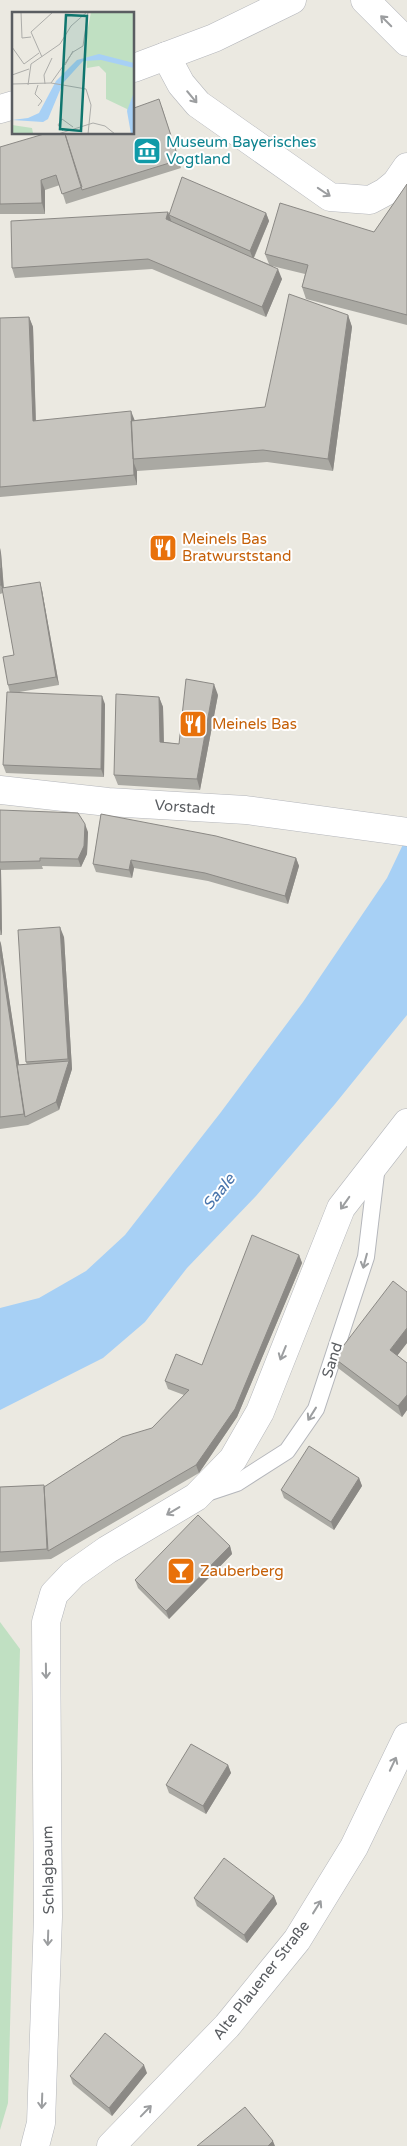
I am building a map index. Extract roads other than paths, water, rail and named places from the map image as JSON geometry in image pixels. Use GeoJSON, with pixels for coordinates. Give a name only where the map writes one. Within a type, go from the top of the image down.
{"type":"FeatureCollection","features":[{"type":"Feature","properties":{"kind":"street"},"geometry":{"type":"LineString","coordinates":[[135,68],[214,38],[292,0]]}},
{"type":"Feature","properties":{"kind":"street"},"geometry":{"type":"LineString","coordinates":[[365,0],[407,42]]}},
{"type":"Feature","properties":{"kind":"street"},"geometry":{"type":"LineString","coordinates":[[166,56],[181,84],[198,104],[330,197],[370,200],[386,192],[396,183],[407,167]]}},
{"type":"Feature","properties":{"kind":"street"},"geometry":{"type":"LineString","coordinates":[[0,110],[12,106]]}},
{"type":"Feature","properties":{"kind":"street","name":"Vorstadt"},"geometry":{"type":"LineString","coordinates":[[0,790],[108,802],[246,810],[407,832]]}},
{"type":"Feature","properties":{"kind":"street","name":"Sand"},"geometry":{"type":"LineString","coordinates":[[54,1594],[73,1574],[107,1550],[196,1497],[233,1459],[260,1412],[341,1208],[407,1123]]}},
{"type":"Feature","properties":{"kind":"street","name":"Schlagbaum"},"geometry":{"type":"LineString","coordinates":[[35,2146],[41,2123],[48,1917],[46,1622],[54,1594]]}},
{"type":"Feature","properties":{"kind":"street","name":"Alte Plauener Straße"},"geometry":{"type":"LineString","coordinates":[[111,2146],[227,2026],[297,1940],[354,1846],[407,1737]]}},
{"type":"Feature","properties":{"kind":"lane","name":"Sand"},"geometry":{"type":"LineString","coordinates":[[196,1497],[237,1483],[287,1451],[316,1409],[366,1257],[378,1161]]}},
{"type":"Feature","properties":{"kind":"water","name":"Saale"},"geometry":{"type":"Polygon","coordinates":[[[407,836],[407,1015],[335,1104],[256,1196],[187,1268],[145,1322],[103,1358],[0,1410],[0,1308],[39,1298],[86,1271],[125,1235],[221,1112],[303,1002],[387,878],[407,836]]]}},
{"type":"Feature","properties":{"kind":"place","name":"Museum Bayerisches Vogtland"},"geometry":{"type":"Point","coordinates":[147,151]}},
{"type":"Feature","properties":{"kind":"place","name":"Meinels Bas Bratwurststand"},"geometry":{"type":"Point","coordinates":[163,548]}},
{"type":"Feature","properties":{"kind":"place","name":"Meinels Bas"},"geometry":{"type":"Point","coordinates":[193,724]}},
{"type":"Feature","properties":{"kind":"place","name":"Zauberberg"},"geometry":{"type":"Point","coordinates":[181,1571]}}]}
